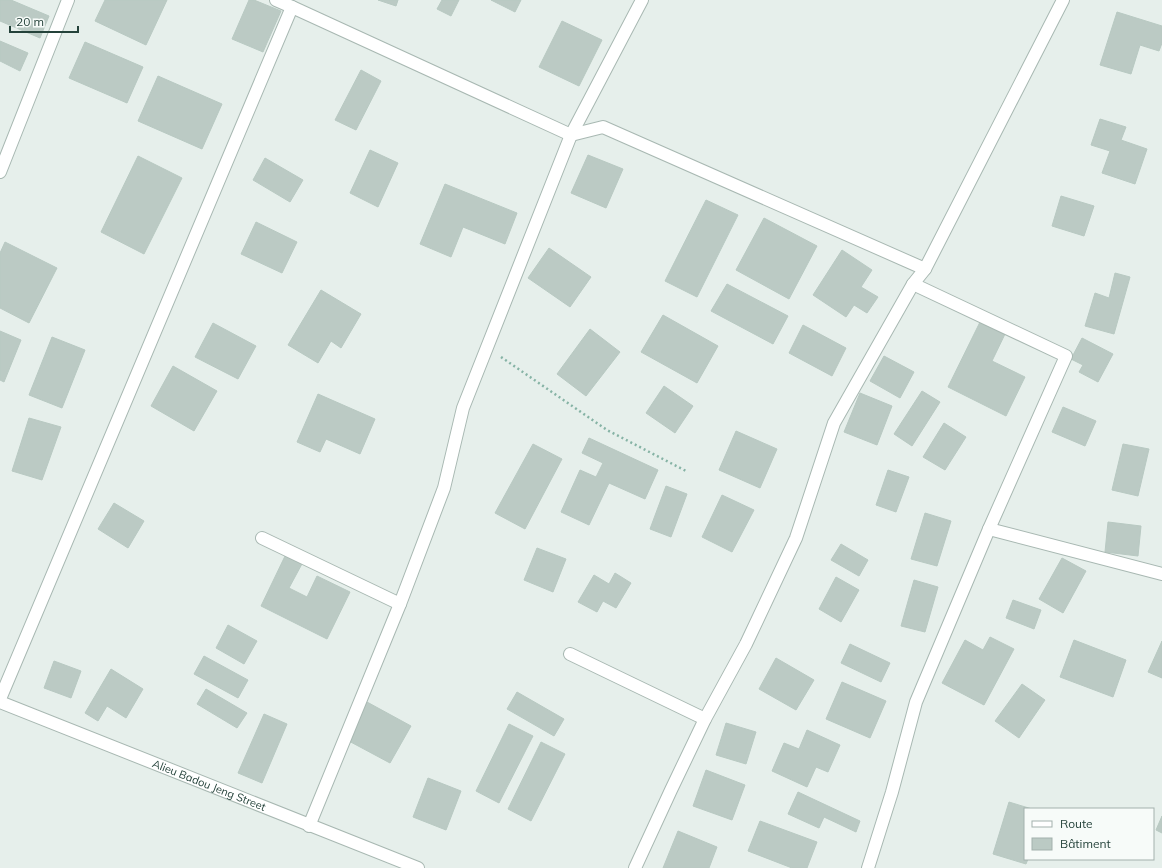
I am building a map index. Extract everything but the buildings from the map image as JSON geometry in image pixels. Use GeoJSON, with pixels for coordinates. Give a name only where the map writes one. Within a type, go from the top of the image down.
{"type":"FeatureCollection","features":[{"type":"Feature","properties":{"kind":"street"},"geometry":{"type":"LineString","coordinates":[[0,172],[68,0]]}},
{"type":"Feature","properties":{"kind":"street"},"geometry":{"type":"LineString","coordinates":[[276,0],[292,6],[571,135],[603,127],[925,269]]}},
{"type":"Feature","properties":{"kind":"street"},"geometry":{"type":"LineString","coordinates":[[309,826],[400,604],[444,488],[463,408],[571,135],[642,0]]}},
{"type":"Feature","properties":{"kind":"street"},"geometry":{"type":"LineString","coordinates":[[635,868],[705,720],[746,644],[796,538],[834,423],[913,284],[925,269],[1063,0]]}},
{"type":"Feature","properties":{"kind":"street"},"geometry":{"type":"LineString","coordinates":[[0,701],[292,6]]}},
{"type":"Feature","properties":{"kind":"street"},"geometry":{"type":"LineString","coordinates":[[868,868],[892,792],[916,702],[988,529],[1066,356],[913,284]]}},
{"type":"Feature","properties":{"kind":"street"},"geometry":{"type":"LineString","coordinates":[[988,529],[1162,574]]}},
{"type":"Feature","properties":{"kind":"street"},"geometry":{"type":"LineString","coordinates":[[262,538],[400,604]]}},
{"type":"Feature","properties":{"kind":"street"},"geometry":{"type":"LineString","coordinates":[[570,654],[705,720]]}},
{"type":"Feature","properties":{"kind":"street","name":"Alieu Badou Jeng Street"},"geometry":{"type":"LineString","coordinates":[[0,701],[309,826],[418,868]]}},
{"type":"Feature","properties":{"kind":"path"},"geometry":{"type":"LineString","coordinates":[[487,348],[607,430],[686,471]]}}]}
